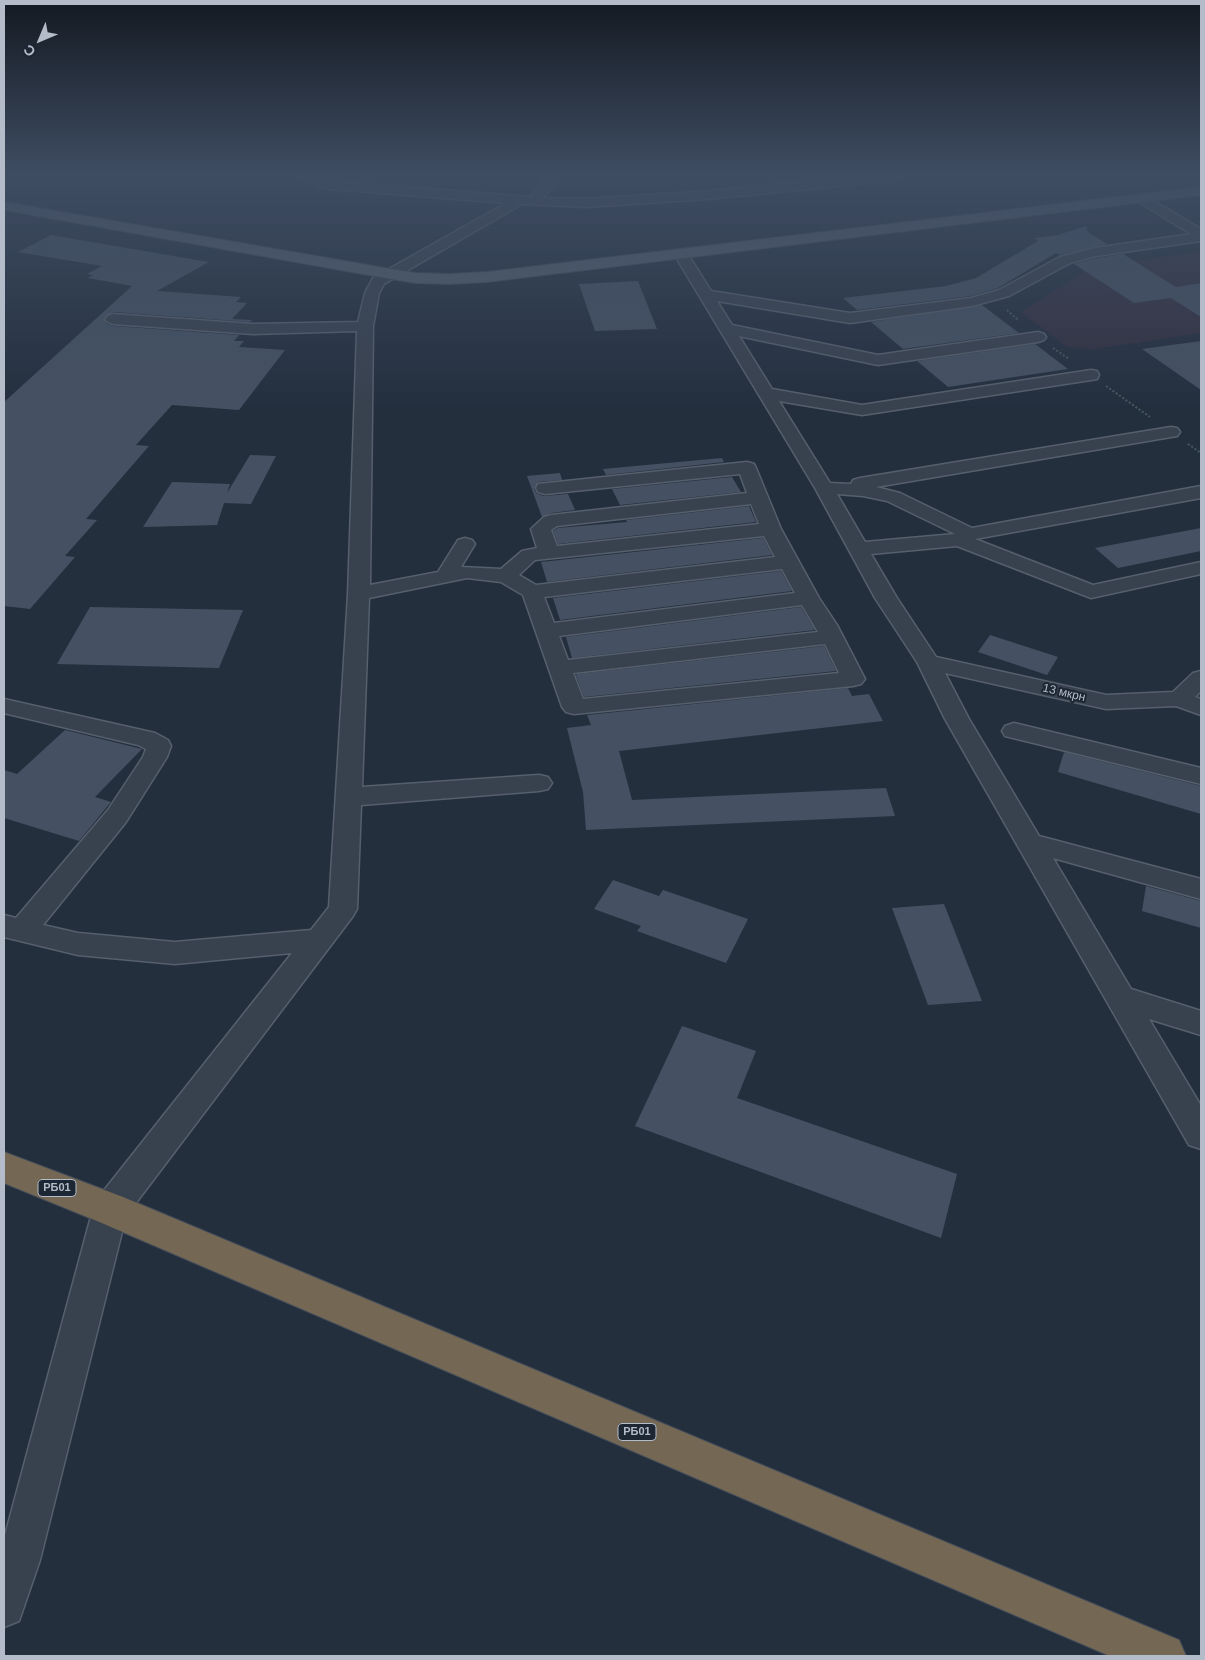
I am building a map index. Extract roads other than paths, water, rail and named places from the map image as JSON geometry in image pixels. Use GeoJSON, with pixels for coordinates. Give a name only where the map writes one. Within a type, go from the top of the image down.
{"type":"FeatureCollection","features":[{"type":"Feature","properties":{"kind":"highway","name":"РБ01"},"geometry":{"type":"LineString","coordinates":[[4,1167],[110,1209],[1163,1656]]}},
{"type":"Feature","properties":{"kind":"main road"},"geometry":{"type":"LineString","coordinates":[[274,253],[416,278],[449,279],[487,277],[685,253]]}},
{"type":"Feature","properties":{"kind":"street"},"geometry":{"type":"LineString","coordinates":[[4,1606],[19,1560],[110,1209],[343,909],[360,594],[365,326],[378,281],[429,253]]}},
{"type":"Feature","properties":{"kind":"street"},"geometry":{"type":"LineString","coordinates":[[706,295],[850,318],[972,302],[1004,293],[1065,260],[1090,253]]}},
{"type":"Feature","properties":{"kind":"street"},"geometry":{"type":"LineString","coordinates":[[681,254],[824,488],[886,598],[928,662],[957,720],[1201,1135]]}},
{"type":"Feature","properties":{"kind":"street"},"geometry":{"type":"LineString","coordinates":[[113,318],[253,329],[365,326]]}},
{"type":"Feature","properties":{"kind":"street"},"geometry":{"type":"LineString","coordinates":[[726,328],[878,360],[1038,337]]}},
{"type":"Feature","properties":{"kind":"street"},"geometry":{"type":"LineString","coordinates":[[765,393],[862,410],[1091,375]]}},
{"type":"Feature","properties":{"kind":"street"},"geometry":{"type":"LineString","coordinates":[[824,488],[902,478],[1171,432]]}},
{"type":"Feature","properties":{"kind":"street"},"geometry":{"type":"LineString","coordinates":[[532,592],[574,707],[853,679],[832,637],[808,598],[771,529],[747,468],[545,488]]}},
{"type":"Feature","properties":{"kind":"street"},"geometry":{"type":"LineString","coordinates":[[824,488],[864,490],[878,493],[912,506],[970,534],[1201,492]]}},
{"type":"Feature","properties":{"kind":"street"},"geometry":{"type":"LineString","coordinates":[[549,553],[541,529],[551,520],[759,497]]}},
{"type":"Feature","properties":{"kind":"street"},"geometry":{"type":"LineString","coordinates":[[506,576],[529,555],[771,529]]}},
{"type":"Feature","properties":{"kind":"street"},"geometry":{"type":"LineString","coordinates":[[858,549],[959,540],[1091,592],[1201,568]]}},
{"type":"Feature","properties":{"kind":"street"},"geometry":{"type":"LineString","coordinates":[[446,577],[465,544]]}},
{"type":"Feature","properties":{"kind":"street"},"geometry":{"type":"LineString","coordinates":[[360,594],[468,572],[506,576],[532,592],[788,562]]}},
{"type":"Feature","properties":{"kind":"street"},"geometry":{"type":"LineString","coordinates":[[546,631],[808,598]]}},
{"type":"Feature","properties":{"kind":"street"},"geometry":{"type":"LineString","coordinates":[[560,668],[832,637]]}},
{"type":"Feature","properties":{"kind":"street","name":"13 мкрн"},"geometry":{"type":"LineString","coordinates":[[928,662],[1106,702],[1179,699],[1201,708]]}},
{"type":"Feature","properties":{"kind":"street"},"geometry":{"type":"LineString","coordinates":[[1179,699],[1201,678]]}},
{"type":"Feature","properties":{"kind":"street"},"geometry":{"type":"LineString","coordinates":[[4,706],[146,739],[159,746],[155,757],[117,816],[13,929],[78,944],[175,953],[319,940]]}},
{"type":"Feature","properties":{"kind":"street"},"geometry":{"type":"LineString","coordinates":[[1014,731],[1201,776]]}},
{"type":"Feature","properties":{"kind":"street"},"geometry":{"type":"LineString","coordinates":[[349,797],[540,783]]}},
{"type":"Feature","properties":{"kind":"street"},"geometry":{"type":"LineString","coordinates":[[1030,843],[1201,889]]}},
{"type":"Feature","properties":{"kind":"street"},"geometry":{"type":"LineString","coordinates":[[1121,998],[1201,1023]]}}]}
